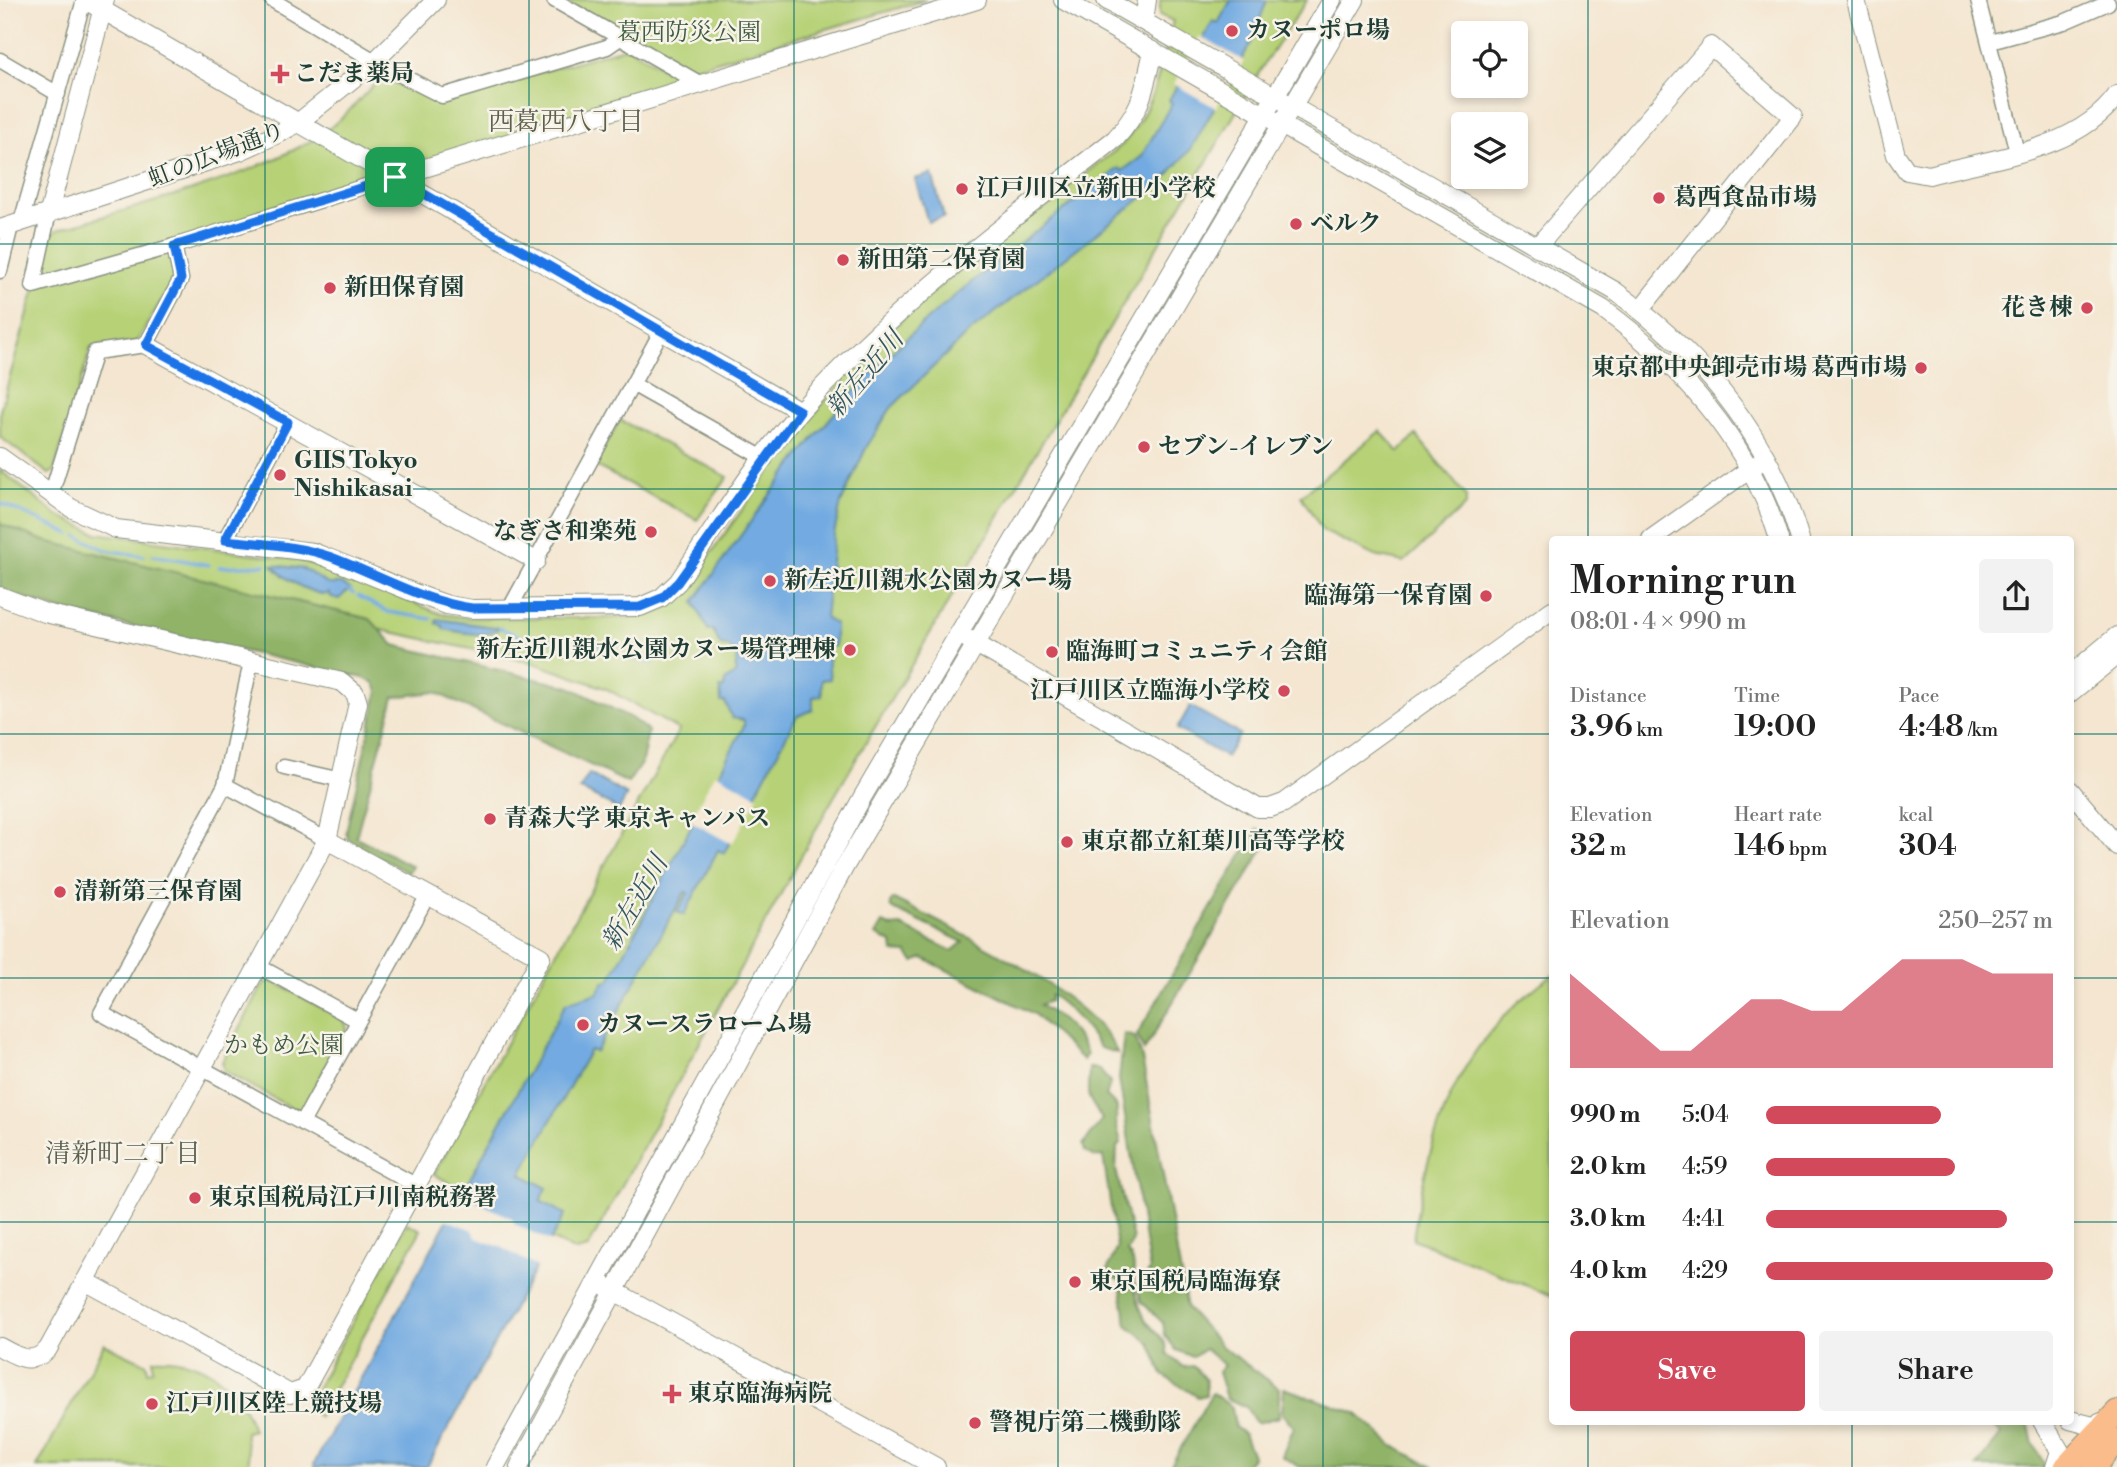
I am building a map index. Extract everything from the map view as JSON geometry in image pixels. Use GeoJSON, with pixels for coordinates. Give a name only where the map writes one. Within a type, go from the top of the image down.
{"type":"FeatureCollection","features":[{"type":"Feature","properties":{"kind":"highway"},"geometry":{"type":"LineString","coordinates":[[2066,1467],[2115,1413]]}},
{"type":"Feature","properties":{"kind":"highway"},"geometry":{"type":"LineString","coordinates":[[2094,1467],[2117,1440]]}},
{"type":"Feature","properties":{"kind":"street"},"geometry":{"type":"LineString","coordinates":[[0,271],[11,226],[58,94],[85,0],[104,5],[299,122],[800,411]]}},
{"type":"Feature","properties":{"kind":"street","name":"虹の広場通り"},"geometry":{"type":"LineString","coordinates":[[11,226],[240,151],[299,122],[375,61],[436,0]]}},
{"type":"Feature","properties":{"kind":"street"},"geometry":{"type":"LineString","coordinates":[[554,0],[701,84]]}},
{"type":"Feature","properties":{"kind":"street"},"geometry":{"type":"LineString","coordinates":[[104,5],[49,212],[33,286],[174,246],[977,0]]}},
{"type":"Feature","properties":{"kind":"street"},"geometry":{"type":"LineString","coordinates":[[1063,0],[1602,309],[1627,327],[1695,390],[1716,416],[1749,470],[1778,536]]}},
{"type":"Feature","properties":{"kind":"street"},"geometry":{"type":"LineString","coordinates":[[1106,0],[1615,291],[1640,310],[1711,376],[1741,415],[1766,458],[1799,536]]}},
{"type":"Feature","properties":{"kind":"street"},"geometry":{"type":"LineString","coordinates":[[1144,21],[1147,0]]}},
{"type":"Feature","properties":{"kind":"street"},"geometry":{"type":"LineString","coordinates":[[495,1467],[836,843],[1332,0]]}},
{"type":"Feature","properties":{"kind":"street"},"geometry":{"type":"LineString","coordinates":[[519,1467],[839,877],[1355,0]]}},
{"type":"Feature","properties":{"kind":"street"},"geometry":{"type":"LineString","coordinates":[[1856,0],[1896,155],[1907,172],[1928,175],[2059,141],[2076,133],[2117,95]]}},
{"type":"Feature","properties":{"kind":"street"},"geometry":{"type":"LineString","coordinates":[[1978,0],[2017,152]]}},
{"type":"Feature","properties":{"kind":"street"},"geometry":{"type":"LineString","coordinates":[[281,2],[375,61],[442,96],[607,47],[620,38]]}},
{"type":"Feature","properties":{"kind":"street"},"geometry":{"type":"LineString","coordinates":[[1990,42],[2064,22],[2110,6]]}},
{"type":"Feature","properties":{"kind":"street"},"geometry":{"type":"LineString","coordinates":[[1537,247],[1711,46],[1793,117],[1640,310]]}},
{"type":"Feature","properties":{"kind":"street"},"geometry":{"type":"LineString","coordinates":[[0,457],[51,495],[94,521],[116,529],[313,552],[447,605],[472,608],[640,607],[662,598],[678,582],[800,411],[863,345],[928,285],[1115,139],[1132,121],[1144,96],[1153,51]]}},
{"type":"Feature","properties":{"kind":"street"},"geometry":{"type":"LineString","coordinates":[[0,60],[58,94]]}},
{"type":"Feature","properties":{"kind":"street"},"geometry":{"type":"LineString","coordinates":[[146,345],[181,279],[174,246]]}},
{"type":"Feature","properties":{"kind":"street"},"geometry":{"type":"LineString","coordinates":[[512,606],[661,331]]}},
{"type":"Feature","properties":{"kind":"street"},"geometry":{"type":"LineString","coordinates":[[51,495],[95,352],[146,345],[536,561]]}},
{"type":"Feature","properties":{"kind":"street"},"geometry":{"type":"LineString","coordinates":[[634,385],[765,459]]}},
{"type":"Feature","properties":{"kind":"street"},"geometry":{"type":"LineString","coordinates":[[225,540],[288,422]]}},
{"type":"Feature","properties":{"kind":"street"},"geometry":{"type":"LineString","coordinates":[[1655,536],[1766,458]]}},
{"type":"Feature","properties":{"kind":"street"},"geometry":{"type":"LineString","coordinates":[[0,597],[45,613],[342,682],[355,693],[358,713],[327,840],[85,1281],[41,1356],[26,1360],[0,1347]]}},
{"type":"Feature","properties":{"kind":"street"},"geometry":{"type":"LineString","coordinates":[[960,634],[1258,808],[1270,808],[1303,790],[1549,612]]}},
{"type":"Feature","properties":{"kind":"street"},"geometry":{"type":"LineString","coordinates":[[2074,672],[2117,636]]}},
{"type":"Feature","properties":{"kind":"street"},"geometry":{"type":"LineString","coordinates":[[2074,691],[2117,655]]}},
{"type":"Feature","properties":{"kind":"street"},"geometry":{"type":"LineString","coordinates":[[251,662],[225,785],[101,1013],[415,1185]]}},
{"type":"Feature","properties":{"kind":"street"},"geometry":{"type":"LineString","coordinates":[[284,767],[342,780]]}},
{"type":"Feature","properties":{"kind":"street"},"geometry":{"type":"LineString","coordinates":[[85,1281],[290,1394],[297,1394],[305,1389],[541,957],[225,785]]}},
{"type":"Feature","properties":{"kind":"street"},"geometry":{"type":"LineString","coordinates":[[2074,795],[2117,846]]}},
{"type":"Feature","properties":{"kind":"street"},"geometry":{"type":"LineString","coordinates":[[302,1123],[428,895]]}},
{"type":"Feature","properties":{"kind":"street"},"geometry":{"type":"LineString","coordinates":[[258,966],[357,1020]]}},
{"type":"Feature","properties":{"kind":"street"},"geometry":{"type":"LineString","coordinates":[[596,1281],[936,1467]]}},
{"type":"Feature","properties":{"kind":"street"},"geometry":{"type":"LineString","coordinates":[[2074,1421],[2093,1426],[2115,1413]]}},
{"type":"Feature","properties":{"kind":"street"},"geometry":{"type":"LineString","coordinates":[[2044,1425],[2060,1451],[2055,1467]]}},
{"type":"Feature","properties":{"kind":"green space","name":"葛西防災公園"},"geometry":{"type":"Polygon","coordinates":[[[563,0],[926,0],[686,70],[563,0]]]}},
{"type":"Feature","properties":{"kind":"green space"},"geometry":{"type":"Polygon","coordinates":[[[1160,0],[1307,0],[1263,66],[827,809],[588,1248],[576,1251],[550,1241],[434,1174],[679,730],[605,688],[531,662],[307,614],[0,538],[0,470],[57,515],[96,533],[297,560],[333,570],[441,614],[469,618],[629,618],[664,609],[682,594],[795,438],[870,351],[960,269],[1121,146],[1142,117],[1155,87],[1164,55],[1173,21],[1160,15],[1160,0]]]}},
{"type":"Feature","properties":{"kind":"green space"},"geometry":{"type":"Polygon","coordinates":[[[627,47],[683,79],[681,83],[169,247],[175,277],[137,342],[91,348],[54,471],[49,474],[0,437],[0,411],[50,236],[57,230],[186,192],[280,156],[309,142],[329,128],[380,78],[441,101],[627,47]]]}},
{"type":"Feature","properties":{"kind":"green space"},"geometry":{"type":"Polygon","coordinates":[[[620,420],[728,477],[697,520],[594,465],[620,420]]]}},
{"type":"Feature","properties":{"kind":"green space"},"geometry":{"type":"Polygon","coordinates":[[[1380,431],[1399,452],[1416,435],[1466,496],[1466,505],[1404,562],[1375,556],[1323,531],[1301,496],[1380,431]]]}},
{"type":"Feature","properties":{"kind":"green space"},"geometry":{"type":"Polygon","coordinates":[[[0,524],[45,541],[370,619],[394,645],[570,687],[631,718],[648,731],[642,762],[628,783],[435,692],[394,697],[356,837],[412,866],[408,873],[348,839],[346,832],[378,692],[375,683],[364,678],[59,610],[0,590],[0,524]]]}},
{"type":"Feature","properties":{"kind":"green space"},"geometry":{"type":"Polygon","coordinates":[[[1257,829],[1272,834],[1144,1051],[1137,1035],[1257,829]]]}},
{"type":"Feature","properties":{"kind":"green space"},"geometry":{"type":"Polygon","coordinates":[[[894,899],[983,945],[1052,986],[1103,1031],[1117,1053],[1100,1048],[1066,1006],[1051,995],[1050,1001],[1040,1005],[1073,1031],[1087,1054],[1083,1060],[1034,1014],[923,958],[914,962],[907,953],[893,952],[892,943],[876,935],[883,923],[892,927],[901,926],[952,951],[963,942],[891,908],[890,903],[894,899]]]}},
{"type":"Feature","properties":{"kind":"green space"},"geometry":{"type":"Polygon","coordinates":[[[1549,977],[1549,1295],[1413,1239],[1428,1160],[1453,1091],[1470,1059],[1492,1029],[1519,1001],[1549,977]]]}},
{"type":"Feature","properties":{"kind":"green space","name":"かもめ公園"},"geometry":{"type":"Polygon","coordinates":[[[273,981],[344,1020],[347,1028],[303,1109],[295,1110],[224,1071],[222,1062],[264,983],[273,981]]]}},
{"type":"Feature","properties":{"kind":"green space"},"geometry":{"type":"Polygon","coordinates":[[[1124,1034],[1135,1037],[1142,1058],[1187,1308],[1221,1346],[1279,1388],[1279,1417],[1256,1423],[1246,1407],[1226,1398],[1218,1372],[1224,1365],[1205,1349],[1193,1357],[1176,1350],[1165,1335],[1163,1323],[1141,1301],[1137,1286],[1150,1271],[1119,1079],[1124,1034]]]}},
{"type":"Feature","properties":{"kind":"green space"},"geometry":{"type":"Polygon","coordinates":[[[1089,1068],[1099,1069],[1110,1083],[1106,1096],[1117,1107],[1116,1123],[1121,1143],[1117,1147],[1116,1170],[1133,1240],[1127,1252],[1133,1263],[1135,1288],[1141,1309],[1147,1322],[1165,1342],[1167,1353],[1183,1367],[1193,1366],[1206,1380],[1206,1395],[1198,1397],[1163,1375],[1150,1343],[1127,1325],[1121,1290],[1124,1283],[1106,1273],[1117,1247],[1103,1156],[1095,1157],[1085,1151],[1083,1145],[1102,1119],[1088,1095],[1089,1068]]]}},
{"type":"Feature","properties":{"kind":"green space"},"geometry":{"type":"Polygon","coordinates":[[[407,1223],[421,1230],[319,1417],[306,1407],[407,1223]]]}},
{"type":"Feature","properties":{"kind":"green space","name":"江戸川区陸上競技場"},"geometry":{"type":"Polygon","coordinates":[[[104,1344],[147,1364],[148,1371],[153,1370],[153,1359],[171,1359],[188,1362],[216,1376],[238,1399],[253,1430],[245,1432],[250,1467],[37,1467],[104,1344]]]}},
{"type":"Feature","properties":{"kind":"green space"},"geometry":{"type":"Polygon","coordinates":[[[1284,1388],[1356,1413],[1393,1446],[1433,1467],[1300,1467],[1282,1456],[1294,1427],[1282,1414],[1284,1388]]]}},
{"type":"Feature","properties":{"kind":"green space"},"geometry":{"type":"Polygon","coordinates":[[[1212,1393],[1232,1407],[1235,1427],[1244,1434],[1253,1456],[1244,1467],[1170,1467],[1212,1393]]]}},
{"type":"Feature","properties":{"kind":"green space"},"geometry":{"type":"Polygon","coordinates":[[[1992,1425],[2029,1425],[2033,1444],[2046,1467],[1977,1467],[2001,1434],[1992,1425]]]}},
{"type":"Feature","properties":{"kind":"water","name":"新左近川"},"geometry":{"type":"Polygon","coordinates":[[[1231,0],[1267,0],[1252,41],[1191,149],[1161,183],[965,336],[891,408],[866,448],[841,503],[834,534],[825,618],[835,624],[835,646],[827,647],[830,679],[821,680],[822,696],[813,697],[813,710],[797,716],[724,853],[718,850],[684,915],[677,912],[688,893],[685,892],[596,1052],[590,1050],[521,1174],[547,1188],[540,1201],[565,1214],[427,1467],[315,1467],[314,1464],[566,1003],[598,993],[604,982],[610,980],[744,726],[744,720],[732,718],[725,702],[721,702],[720,688],[724,688],[725,681],[735,674],[737,656],[729,647],[720,645],[713,630],[708,630],[694,602],[791,467],[833,415],[885,359],[916,329],[1016,247],[1119,168],[1122,171],[1141,157],[1172,103],[1169,100],[1213,21],[1218,23],[1231,0]]]}},
{"type":"Feature","properties":{"kind":"water"},"geometry":{"type":"Polygon","coordinates":[[[932,174],[944,217],[928,222],[915,179],[932,174]]]}},
{"type":"Feature","properties":{"kind":"water"},"geometry":{"type":"Polygon","coordinates":[[[272,565],[304,569],[328,584],[342,584],[350,589],[339,599],[331,597],[329,593],[317,593],[290,581],[272,565]]]}},
{"type":"Feature","properties":{"kind":"water"},"geometry":{"type":"Polygon","coordinates":[[[437,619],[500,628],[480,634],[465,633],[443,629],[443,626],[436,623],[437,619]]]}},
{"type":"Feature","properties":{"kind":"water"},"geometry":{"type":"Polygon","coordinates":[[[1190,706],[1240,734],[1226,757],[1177,729],[1190,706]]]}},
{"type":"Feature","properties":{"kind":"water"},"geometry":{"type":"Polygon","coordinates":[[[589,774],[627,795],[619,810],[580,789],[589,774]]]}},
{"type":"Feature","properties":{"kind":"pier"},"geometry":{"type":"Polygon","coordinates":[[[1200,36],[1244,61],[1216,108],[1174,84],[1200,36]]]}},
{"type":"Feature","properties":{"kind":"pier"},"geometry":{"type":"Polygon","coordinates":[[[715,773],[758,796],[732,844],[690,821],[715,773]]]}},
{"type":"Feature","properties":{"kind":"pier"},"geometry":{"type":"Polygon","coordinates":[[[460,1190],[464,1196],[512,1218],[515,1224],[554,1241],[539,1268],[503,1248],[476,1238],[473,1230],[444,1219],[460,1190]]]}},
{"type":"Feature","properties":{"kind":"waterway"},"geometry":{"type":"LineString","coordinates":[[0,503],[70,534]]}},
{"type":"Feature","properties":{"kind":"waterway"},"geometry":{"type":"LineString","coordinates":[[77,536],[106,550],[144,556]]}},
{"type":"Feature","properties":{"kind":"waterway"},"geometry":{"type":"LineString","coordinates":[[153,555],[209,565]]}},
{"type":"Feature","properties":{"kind":"waterway"},"geometry":{"type":"LineString","coordinates":[[219,567],[265,565]]}},
{"type":"Feature","properties":{"kind":"waterway"},"geometry":{"type":"LineString","coordinates":[[349,590],[353,593]]}},
{"type":"Feature","properties":{"kind":"waterway"},"geometry":{"type":"LineString","coordinates":[[358,596],[388,612],[431,619]]}},
{"type":"Feature","properties":{"kind":"waterway"},"geometry":{"type":"LineString","coordinates":[[500,628],[537,643],[568,638],[587,640],[626,658],[653,663]]}},
{"type":"Feature","properties":{"kind":"place","name":"カヌーポロ場"},"geometry":{"type":"Point","coordinates":[1232,31]}},
{"type":"Feature","properties":{"kind":"place","name":"こだま薬局"},"geometry":{"type":"Point","coordinates":[280,74]}},
{"type":"Feature","properties":{"kind":"place","name":"江戸川区立新田小学校"},"geometry":{"type":"Point","coordinates":[962,189]}},
{"type":"Feature","properties":{"kind":"place","name":"葛西食品市場"},"geometry":{"type":"Point","coordinates":[1659,198]}},
{"type":"Feature","properties":{"kind":"place","name":"ベルク"},"geometry":{"type":"Point","coordinates":[1296,224]}},
{"type":"Feature","properties":{"kind":"place","name":"新田第二保育園"},"geometry":{"type":"Point","coordinates":[843,260]}},
{"type":"Feature","properties":{"kind":"place","name":"新田保育園"},"geometry":{"type":"Point","coordinates":[330,288]}},
{"type":"Feature","properties":{"kind":"place","name":"花き棟"},"geometry":{"type":"Point","coordinates":[2087,308]}},
{"type":"Feature","properties":{"kind":"place","name":"東京都中央卸売市場 葛西市場"},"geometry":{"type":"Point","coordinates":[1921,368]}},
{"type":"Feature","properties":{"kind":"place","name":"セブン-イレブン"},"geometry":{"type":"Point","coordinates":[1144,447]}},
{"type":"Feature","properties":{"kind":"place","name":"GIIS Tokyo Nishikasai"},"geometry":{"type":"Point","coordinates":[280,475]}},
{"type":"Feature","properties":{"kind":"place","name":"なぎさ和楽苑"},"geometry":{"type":"Point","coordinates":[651,532]}},
{"type":"Feature","properties":{"kind":"place","name":"新左近川親水公園カヌー場"},"geometry":{"type":"Point","coordinates":[770,581]}},
{"type":"Feature","properties":{"kind":"place","name":"臨海第一保育園"},"geometry":{"type":"Point","coordinates":[1486,596]}},
{"type":"Feature","properties":{"kind":"place","name":"新左近川親水公園カヌー場管理棟"},"geometry":{"type":"Point","coordinates":[850,650]}},
{"type":"Feature","properties":{"kind":"place","name":"臨海町コミュニティ会館"},"geometry":{"type":"Point","coordinates":[1052,652]}},
{"type":"Feature","properties":{"kind":"place","name":"江戸川区立臨海小学校"},"geometry":{"type":"Point","coordinates":[1284,691]}},
{"type":"Feature","properties":{"kind":"place","name":"青森大学 東京キャンパス"},"geometry":{"type":"Point","coordinates":[490,819]}},
{"type":"Feature","properties":{"kind":"place","name":"東京都立紅葉川高等学校"},"geometry":{"type":"Point","coordinates":[1067,842]}},
{"type":"Feature","properties":{"kind":"place","name":"清新第三保育園"},"geometry":{"type":"Point","coordinates":[60,892]}},
{"type":"Feature","properties":{"kind":"place","name":"カヌースラローム場"},"geometry":{"type":"Point","coordinates":[583,1025]}},
{"type":"Feature","properties":{"kind":"place","name":"東京国税局江戸川南税務署"},"geometry":{"type":"Point","coordinates":[195,1198]}},
{"type":"Feature","properties":{"kind":"place","name":"東京国税局臨海寮"},"geometry":{"type":"Point","coordinates":[1075,1282]}},
{"type":"Feature","properties":{"kind":"place","name":"東京臨海病院"},"geometry":{"type":"Point","coordinates":[672,1394]}},
{"type":"Feature","properties":{"kind":"place","name":"江戸川区陸上競技場"},"geometry":{"type":"Point","coordinates":[152,1404]}},
{"type":"Feature","properties":{"kind":"place","name":"警視庁第二機動隊"},"geometry":{"type":"Point","coordinates":[975,1423]}},
{"type":"Feature","properties":{"kind":"district","name":"西葛西八丁目"},"geometry":{"type":"Point","coordinates":[566,122]}},
{"type":"Feature","properties":{"kind":"district","name":"清新町二丁目"},"geometry":{"type":"Point","coordinates":[123,1154]}},
{"type":"Feature","properties":{"kind":"route"},"geometry":{"type":"LineString","coordinates":[[395,177],[800,411],[678,582],[662,598],[640,607],[472,608],[447,605],[331,557],[294,548],[225,540],[288,422],[146,345],[181,279],[174,246],[395,177]]}}]}
